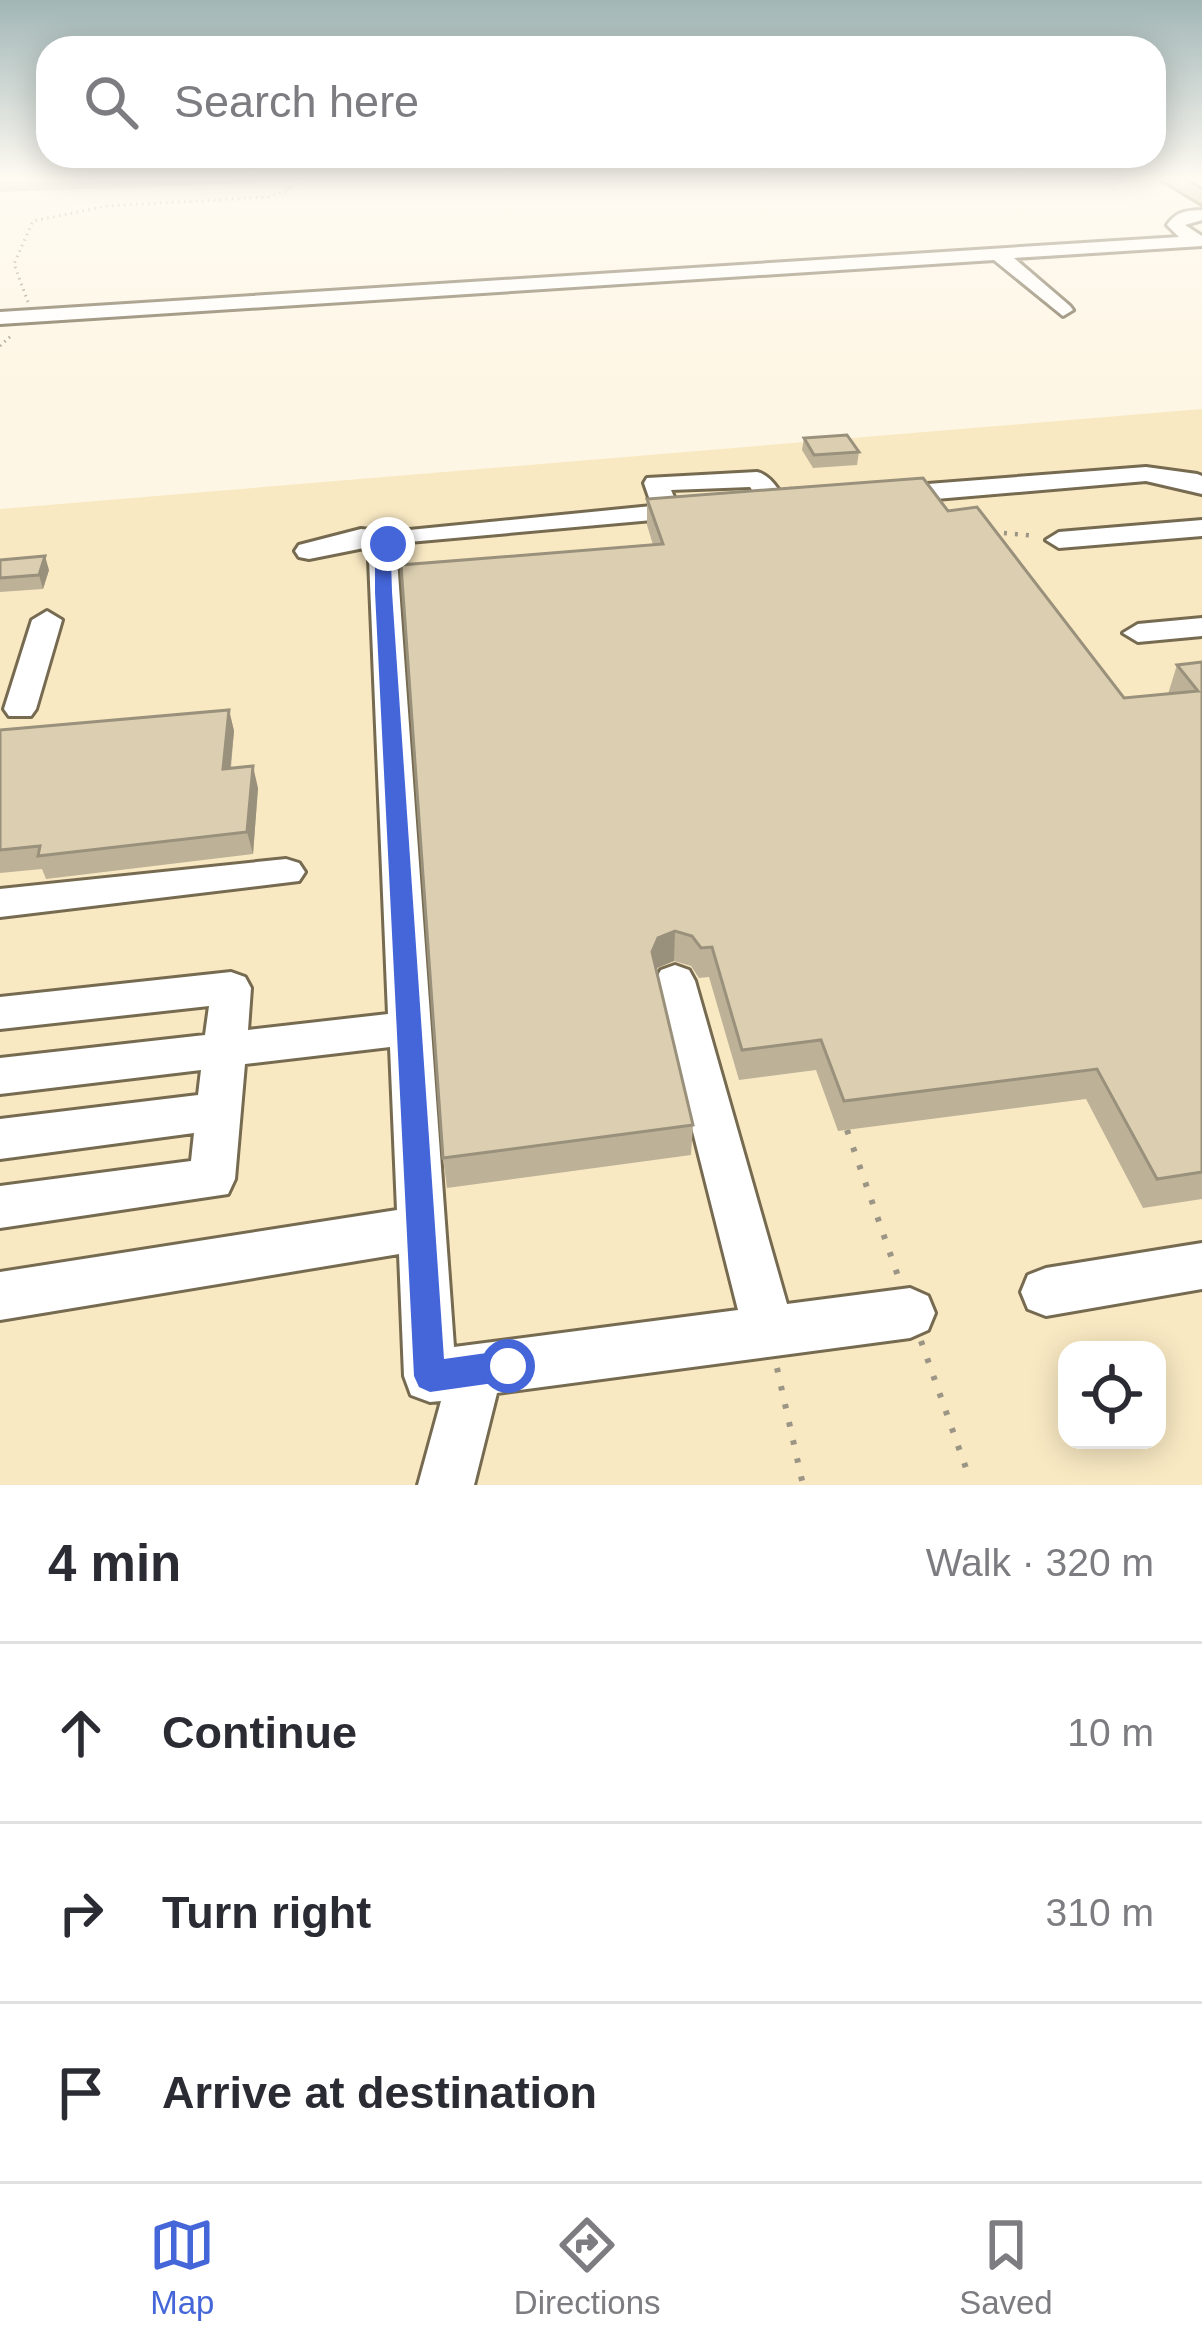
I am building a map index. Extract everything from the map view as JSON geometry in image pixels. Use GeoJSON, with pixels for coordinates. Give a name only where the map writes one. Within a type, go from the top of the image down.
{"type":"FeatureCollection","features":[{"type":"Feature","properties":{"kind":"street"},"geometry":{"type":"LineString","coordinates":[[0,318],[1070,249]]}},
{"type":"Feature","properties":{"kind":"street"},"geometry":{"type":"LineString","coordinates":[[998,254],[1063,310]]}},
{"type":"Feature","properties":{"kind":"street"},"geometry":{"type":"LineString","coordinates":[[859,497],[1146,474],[1189,479],[1202,486]]}},
{"type":"Feature","properties":{"kind":"street"},"geometry":{"type":"LineString","coordinates":[[309,550],[361,537],[394,540],[427,531],[814,501]]}},
{"type":"Feature","properties":{"kind":"street"},"geometry":{"type":"LineString","coordinates":[[1051,538],[1202,528]]}},
{"type":"Feature","properties":{"kind":"street"},"geometry":{"type":"LineString","coordinates":[[394,540],[383,559],[384,592],[430,1376],[910,1313]]}},
{"type":"Feature","properties":{"kind":"street"},"geometry":{"type":"LineString","coordinates":[[20,709],[46,620]]}},
{"type":"Feature","properties":{"kind":"street"},"geometry":{"type":"LineString","coordinates":[[1138,633],[1202,627]]}},
{"type":"Feature","properties":{"kind":"street"},"geometry":{"type":"LineString","coordinates":[[0,903],[286,872]]}},
{"type":"Feature","properties":{"kind":"street"},"geometry":{"type":"LineString","coordinates":[[675,981],[769,1331]]}},
{"type":"Feature","properties":{"kind":"street"},"geometry":{"type":"LineString","coordinates":[[0,1013],[231,988],[212,1179],[0,1207]]}},
{"type":"Feature","properties":{"kind":"street"},"geometry":{"type":"LineString","coordinates":[[0,1076],[410,1028]]}},
{"type":"Feature","properties":{"kind":"street"},"geometry":{"type":"LineString","coordinates":[[0,1139],[219,1111]]}},
{"type":"Feature","properties":{"kind":"street"},"geometry":{"type":"LineString","coordinates":[[0,1296],[421,1228]]}},
{"type":"Feature","properties":{"kind":"street"},"geometry":{"type":"LineString","coordinates":[[1046,1292],[1202,1266]]}},
{"type":"Feature","properties":{"kind":"street"},"geometry":{"type":"LineString","coordinates":[[446,1485],[476,1370]]}},
{"type":"Feature","properties":{"kind":"path"},"geometry":{"type":"LineString","coordinates":[[0,346],[33,316],[14,264],[20,249]]}},
{"type":"Feature","properties":{"kind":"path"},"geometry":{"type":"LineString","coordinates":[[944,490],[972,530],[1051,538]]}},
{"type":"Feature","properties":{"kind":"path"},"geometry":{"type":"LineString","coordinates":[[769,1331],[803,1485]]}},
{"type":"Feature","properties":{"kind":"shaded area"},"geometry":{"type":"Polygon","coordinates":[[[1202,409],[1202,1485],[0,1485],[0,509],[1202,409]]]}},
{"type":"Feature","properties":{"kind":"building"},"geometry":{"type":"Polygon","coordinates":[[[847,435],[859,452],[814,455],[804,438],[847,435]]]}},
{"type":"Feature","properties":{"kind":"building"},"geometry":{"type":"Polygon","coordinates":[[[923,478],[948,511],[977,507],[1124,698],[1198,691],[1177,665],[1202,662],[1202,1172],[1157,1179],[1097,1069],[844,1101],[821,1040],[742,1050],[712,947],[701,948],[692,936],[675,931],[658,938],[652,952],[693,1125],[443,1158],[401,565],[663,544],[647,499],[923,478]]]}},
{"type":"Feature","properties":{"kind":"building"},"geometry":{"type":"Polygon","coordinates":[[[45,556],[39,575],[0,578],[0,560],[45,556]]]}},
{"type":"Feature","properties":{"kind":"building"},"geometry":{"type":"Polygon","coordinates":[[[229,710],[223,769],[253,766],[247,832],[38,856],[40,846],[0,850],[0,730],[229,710]]]}},
{"type":"Feature","properties":{"kind":"route"},"geometry":{"type":"LineString","coordinates":[[388,544],[383,559],[384,592],[430,1376],[508,1366]]}}]}
